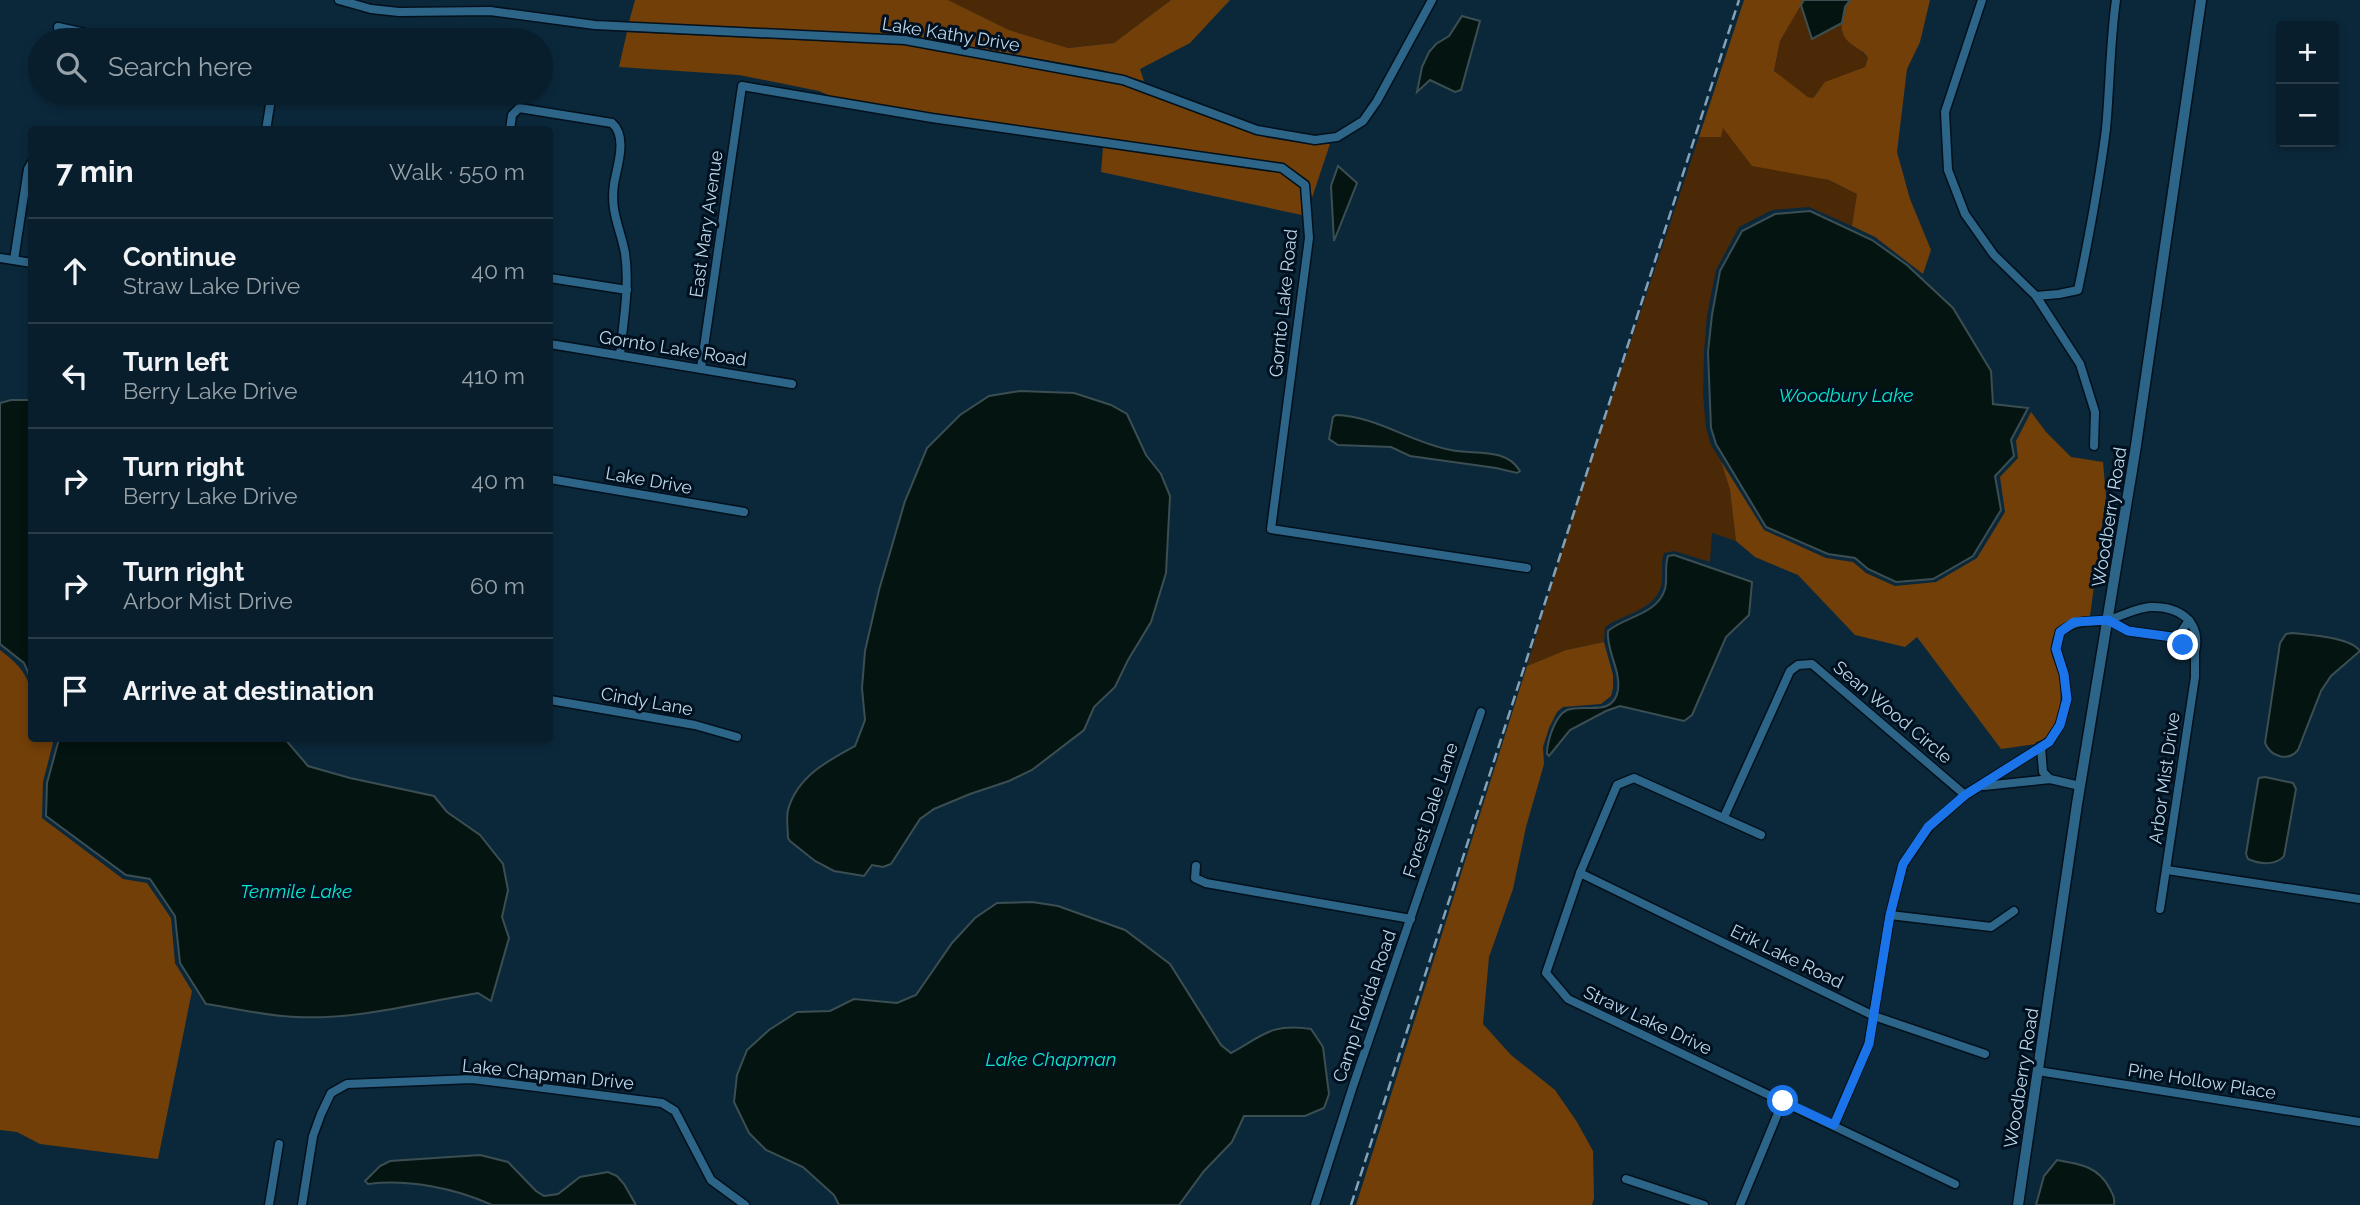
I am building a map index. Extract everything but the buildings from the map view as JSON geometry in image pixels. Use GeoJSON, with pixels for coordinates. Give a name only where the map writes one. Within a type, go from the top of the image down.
{"type":"FeatureCollection","features":[{"type":"Feature","properties":{"kind":"street","name":"Lake Kathy Drive"},"geometry":{"type":"LineString","coordinates":[[339,0],[399,12],[491,11],[587,24],[905,40],[1123,80],[1257,130],[1315,140],[1336,137],[1363,121],[1377,101],[1432,0]]}},
{"type":"Feature","properties":{"kind":"street"},"geometry":{"type":"LineString","coordinates":[[1982,0],[1945,112],[1948,170],[1965,214],[1994,255],[2036,296],[2080,364],[2095,412],[2094,446]]}},
{"type":"Feature","properties":{"kind":"street"},"geometry":{"type":"LineString","coordinates":[[2036,296],[2078,290],[2091,231],[2106,128],[2111,34],[2116,0]]}},
{"type":"Feature","properties":{"kind":"street","name":"Woodberry Road"},"geometry":{"type":"LineString","coordinates":[[2018,1205],[2080,786],[2135,452],[2201,0]]}},
{"type":"Feature","properties":{"kind":"street"},"geometry":{"type":"LineString","coordinates":[[58,27],[63,28]]}},
{"type":"Feature","properties":{"kind":"street","name":"East Mary Avenue"},"geometry":{"type":"LineString","coordinates":[[701,368],[743,86]]}},
{"type":"Feature","properties":{"kind":"street","name":"Gornto Lake Road"},"geometry":{"type":"LineString","coordinates":[[743,86],[932,118],[1282,168],[1305,185],[1309,238],[1271,529],[1527,568]]}},
{"type":"Feature","properties":{"kind":"street"},"geometry":{"type":"LineString","coordinates":[[267,126],[270,105]]}},
{"type":"Feature","properties":{"kind":"street"},"geometry":{"type":"LineString","coordinates":[[511,126],[512,116],[519,108],[612,123],[617,127],[622,138],[612,195],[612,211],[625,253],[627,290],[620,355]]}},
{"type":"Feature","properties":{"kind":"street"},"geometry":{"type":"LineString","coordinates":[[13,260],[28,169]]}},
{"type":"Feature","properties":{"kind":"street"},"geometry":{"type":"LineString","coordinates":[[0,258],[28,262]]}},
{"type":"Feature","properties":{"kind":"street"},"geometry":{"type":"LineString","coordinates":[[553,278],[627,290]]}},
{"type":"Feature","properties":{"kind":"street","name":"Gornto Lake Road"},"geometry":{"type":"LineString","coordinates":[[553,344],[792,384]]}},
{"type":"Feature","properties":{"kind":"street","name":"Lake Drive"},"geometry":{"type":"LineString","coordinates":[[553,480],[744,512]]}},
{"type":"Feature","properties":{"kind":"street"},"geometry":{"type":"LineString","coordinates":[[1834,1125],[1869,1044],[1890,915],[1903,864],[1928,827],[1965,795],[2049,742],[2060,725],[2067,699],[2064,674],[2056,649],[2060,632],[2074,622],[2108,620],[2148,607],[2167,609],[2182,614],[2189,620],[2176,640]]}},
{"type":"Feature","properties":{"kind":"street"},"geometry":{"type":"LineString","coordinates":[[2108,620],[2128,631],[2172,637],[2194,652]]}},
{"type":"Feature","properties":{"kind":"street","name":"Arbor Mist Drive"},"geometry":{"type":"LineString","coordinates":[[2160,908],[2195,677],[2194,652],[2197,640],[2194,625],[2189,620]]}},
{"type":"Feature","properties":{"kind":"street","name":"Sean Wood Circle"},"geometry":{"type":"LineString","coordinates":[[1724,817],[1790,671],[1798,665],[1812,664],[1965,795]]}},
{"type":"Feature","properties":{"kind":"street","name":"Cindy Lane"},"geometry":{"type":"LineString","coordinates":[[553,700],[695,725],[737,737]]}},
{"type":"Feature","properties":{"kind":"street","name":"Forest Dale Lane"},"geometry":{"type":"LineString","coordinates":[[1411,919],[1481,712]]}},
{"type":"Feature","properties":{"kind":"street"},"geometry":{"type":"LineString","coordinates":[[2041,747],[2043,772],[2050,779]]}},
{"type":"Feature","properties":{"kind":"street","name":"Straw Lake Drive"},"geometry":{"type":"LineString","coordinates":[[1761,835],[1633,778],[1617,785],[1580,873],[1546,973],[1568,999],[1955,1184]]}},
{"type":"Feature","properties":{"kind":"street"},"geometry":{"type":"LineString","coordinates":[[1977,787],[2050,779],[2080,786]]}},
{"type":"Feature","properties":{"kind":"street","name":"Camp Florida Road"},"geometry":{"type":"LineString","coordinates":[[1196,866],[1195,877],[1206,883],[1411,919],[1315,1205]]}},
{"type":"Feature","properties":{"kind":"street"},"geometry":{"type":"LineString","coordinates":[[2167,870],[2360,899]]}},
{"type":"Feature","properties":{"kind":"street","name":"Erik Lake Road"},"geometry":{"type":"LineString","coordinates":[[1580,873],[1874,1016],[1985,1055]]}},
{"type":"Feature","properties":{"kind":"street"},"geometry":{"type":"LineString","coordinates":[[1890,915],[1992,926],[2014,911]]}},
{"type":"Feature","properties":{"kind":"street","name":"Pine Hollow Place"},"geometry":{"type":"LineString","coordinates":[[2038,1071],[2360,1122]]}},
{"type":"Feature","properties":{"kind":"street","name":"Lake Chapman Drive"},"geometry":{"type":"LineString","coordinates":[[302,1205],[313,1136],[331,1093],[347,1084],[472,1079],[662,1103],[676,1111],[711,1180],[745,1205]]}},
{"type":"Feature","properties":{"kind":"street"},"geometry":{"type":"LineString","coordinates":[[1740,1205],[1783,1101]]}},
{"type":"Feature","properties":{"kind":"street"},"geometry":{"type":"LineString","coordinates":[[269,1205],[279,1144]]}},
{"type":"Feature","properties":{"kind":"street"},"geometry":{"type":"LineString","coordinates":[[1626,1180],[1704,1205]]}},
{"type":"Feature","properties":{"kind":"shaded area"},"geometry":{"type":"Polygon","coordinates":[[[635,0],[948,0],[1009,30],[1068,48],[1114,43],[1171,0],[1230,0],[1190,43],[1140,69],[1144,81],[1102,70],[905,35],[629,22],[635,0]]]}},
{"type":"Feature","properties":{"kind":"shaded area"},"geometry":{"type":"Polygon","coordinates":[[[948,0],[1171,0],[1114,43],[1067,48],[1009,30],[948,0]]]}},
{"type":"Feature","properties":{"kind":"shaded area"},"geometry":{"type":"Polygon","coordinates":[[[1744,0],[1804,0],[1780,41],[1774,71],[1813,98],[1825,82],[1865,67],[1868,58],[1843,35],[1843,14],[1850,0],[1930,0],[1920,42],[1907,69],[1897,152],[1910,199],[1931,250],[1923,274],[1875,237],[1852,226],[1857,194],[1829,180],[1752,166],[1723,128],[1721,137],[1699,137],[1744,0]]]}},
{"type":"Feature","properties":{"kind":"shaded area"},"geometry":{"type":"Polygon","coordinates":[[[1801,5],[1812,39],[1842,23],[1842,32],[1868,58],[1865,67],[1829,82],[1813,98],[1774,72],[1780,41],[1801,5]]]}},
{"type":"Feature","properties":{"kind":"shaded area"},"geometry":{"type":"Polygon","coordinates":[[[627,32],[904,45],[1122,85],[1268,138],[1308,144],[1330,144],[1312,198],[1309,181],[1283,163],[932,113],[831,96],[819,91],[739,75],[619,67],[627,32]]]}},
{"type":"Feature","properties":{"kind":"shaded area"},"geometry":{"type":"Polygon","coordinates":[[[1722,127],[1801,173],[1829,180],[1858,194],[1852,226],[1809,207],[1772,210],[1739,227],[1716,270],[1707,315],[1703,394],[1706,428],[1730,490],[1736,541],[1712,533],[1710,562],[1674,551],[1664,553],[1662,582],[1657,594],[1645,607],[1605,627],[1604,642],[1566,650],[1527,666],[1575,509],[1699,137],[1721,137],[1722,127]]]}},
{"type":"Feature","properties":{"kind":"shaded area"},"geometry":{"type":"Polygon","coordinates":[[[1103,147],[1280,172],[1300,187],[1302,215],[1101,172],[1103,147]]]}},
{"type":"Feature","properties":{"kind":"shaded area"},"geometry":{"type":"Polygon","coordinates":[[[2031,412],[2071,457],[2103,462],[2106,496],[2090,616],[2073,618],[2057,628],[2052,641],[2051,652],[2059,675],[2061,693],[2055,724],[2044,739],[2035,744],[2001,749],[1917,637],[1905,647],[1855,635],[1798,575],[1755,557],[1736,541],[1730,490],[1721,461],[1764,530],[1826,558],[1853,562],[1866,573],[1895,586],[1936,582],[1977,558],[2005,512],[2000,477],[2018,458],[2016,441],[2031,412]]]}},
{"type":"Feature","properties":{"kind":"shaded area"},"geometry":{"type":"Polygon","coordinates":[[[1604,642],[1613,675],[1611,696],[1601,704],[1563,707],[1557,712],[1549,728],[1543,747],[1544,764],[1526,827],[1513,889],[1489,957],[1483,1024],[1511,1055],[1555,1090],[1577,1122],[1593,1151],[1592,1205],[1356,1205],[1527,666],[1566,650],[1604,642]]]}},
{"type":"Feature","properties":{"kind":"shaded area"},"geometry":{"type":"Polygon","coordinates":[[[0,650],[21,670],[28,682],[28,742],[53,742],[43,782],[42,818],[123,879],[147,883],[171,918],[175,963],[192,991],[158,1159],[40,1144],[17,1132],[0,1130],[0,650]]]}},
{"type":"Feature","properties":{"kind":"water"},"geometry":{"type":"Polygon","coordinates":[[[1804,0],[1850,0],[1845,7],[1842,23],[1812,39],[1801,5],[1804,0]]]}},
{"type":"Feature","properties":{"kind":"water"},"geometry":{"type":"Polygon","coordinates":[[[1462,16],[1480,21],[1461,90],[1455,92],[1430,80],[1417,92],[1422,67],[1429,52],[1449,36],[1462,16]]]}},
{"type":"Feature","properties":{"kind":"water"},"geometry":{"type":"Polygon","coordinates":[[[1338,166],[1357,183],[1334,241],[1331,186],[1338,166]]]}},
{"type":"Feature","properties":{"kind":"water","name":"Woodbury Lake"},"geometry":{"type":"Polygon","coordinates":[[[1810,211],[1872,240],[1907,265],[1953,308],[1991,371],[1993,404],[2028,408],[2011,440],[2014,456],[1995,476],[2001,510],[1973,556],[1933,579],[1896,582],[1868,569],[1855,558],[1828,554],[1766,527],[1716,444],[1711,428],[1708,352],[1720,271],[1742,231],[1775,214],[1810,211]]]}},
{"type":"Feature","properties":{"kind":"water"},"geometry":{"type":"Polygon","coordinates":[[[1020,391],[1074,393],[1111,405],[1127,414],[1146,455],[1161,474],[1170,496],[1166,573],[1151,622],[1115,687],[1094,707],[1084,730],[1032,770],[934,809],[920,819],[891,864],[883,867],[872,865],[864,876],[834,871],[815,861],[790,841],[788,810],[798,788],[814,771],[855,746],[865,720],[862,688],[865,651],[879,590],[905,501],[927,448],[960,415],[989,396],[1020,391]]]}},
{"type":"Feature","properties":{"kind":"water"},"geometry":{"type":"Polygon","coordinates":[[[28,400],[28,672],[24,663],[0,644],[0,403],[28,400]]]}},
{"type":"Feature","properties":{"kind":"water"},"geometry":{"type":"Polygon","coordinates":[[[1336,415],[1365,420],[1437,447],[1498,455],[1514,463],[1520,471],[1517,473],[1410,456],[1391,447],[1338,445],[1329,439],[1333,417],[1336,415]]]}},
{"type":"Feature","properties":{"kind":"water"},"geometry":{"type":"Polygon","coordinates":[[[1674,555],[1752,582],[1749,615],[1726,637],[1692,715],[1684,721],[1620,706],[1570,730],[1549,756],[1547,754],[1550,737],[1562,713],[1574,708],[1604,707],[1615,699],[1618,683],[1608,631],[1648,610],[1661,598],[1665,589],[1668,556],[1674,555]]]}},
{"type":"Feature","properties":{"kind":"water"},"geometry":{"type":"Polygon","coordinates":[[[2286,634],[2339,640],[2355,646],[2360,651],[2331,676],[2321,691],[2298,750],[2285,757],[2275,755],[2265,743],[2280,643],[2286,634]]]}},
{"type":"Feature","properties":{"kind":"water","name":"Tenmile Lake"},"geometry":{"type":"Polygon","coordinates":[[[58,742],[288,742],[308,766],[434,796],[447,812],[480,835],[503,864],[508,890],[502,917],[509,938],[491,1001],[478,993],[387,1010],[319,1017],[273,1015],[206,1004],[180,963],[175,916],[150,879],[126,875],[46,816],[47,783],[58,742]]]}},
{"type":"Feature","properties":{"kind":"water"},"geometry":{"type":"Polygon","coordinates":[[[2259,778],[2293,783],[2296,789],[2284,856],[2267,863],[2248,859],[2246,854],[2258,781],[2259,778]]]}},
{"type":"Feature","properties":{"kind":"water","name":"Lake Chapman"},"geometry":{"type":"Polygon","coordinates":[[[1032,902],[1058,906],[1125,930],[1170,964],[1221,1045],[1231,1053],[1277,1029],[1311,1029],[1323,1047],[1329,1094],[1324,1108],[1305,1116],[1244,1116],[1232,1142],[1204,1171],[1179,1205],[839,1205],[834,1195],[803,1167],[766,1150],[749,1133],[734,1102],[737,1075],[747,1050],[769,1030],[797,1012],[830,1011],[854,999],[897,1003],[916,995],[952,943],[975,918],[997,903],[1032,902]]]}},
{"type":"Feature","properties":{"kind":"water"},"geometry":{"type":"Polygon","coordinates":[[[480,1155],[508,1162],[544,1196],[558,1194],[580,1177],[608,1172],[617,1176],[624,1184],[636,1205],[492,1205],[431,1186],[368,1184],[365,1181],[380,1166],[390,1161],[480,1155]]]}},
{"type":"Feature","properties":{"kind":"water"},"geometry":{"type":"Polygon","coordinates":[[[2057,1160],[2095,1171],[2110,1189],[2114,1205],[2036,1205],[2044,1176],[2057,1160]]]}},
{"type":"Feature","properties":{"kind":"railway"},"geometry":{"type":"LineString","coordinates":[[1351,1205],[1739,0]]}},
{"type":"Feature","properties":{"kind":"route"},"geometry":{"type":"LineString","coordinates":[[1783,1101],[1834,1125],[1869,1044],[1890,915],[1903,864],[1928,827],[1965,795],[2049,742],[2060,725],[2067,699],[2064,674],[2056,649],[2060,632],[2074,622],[2108,620],[2128,631],[2172,637],[2183,645]]}}]}
